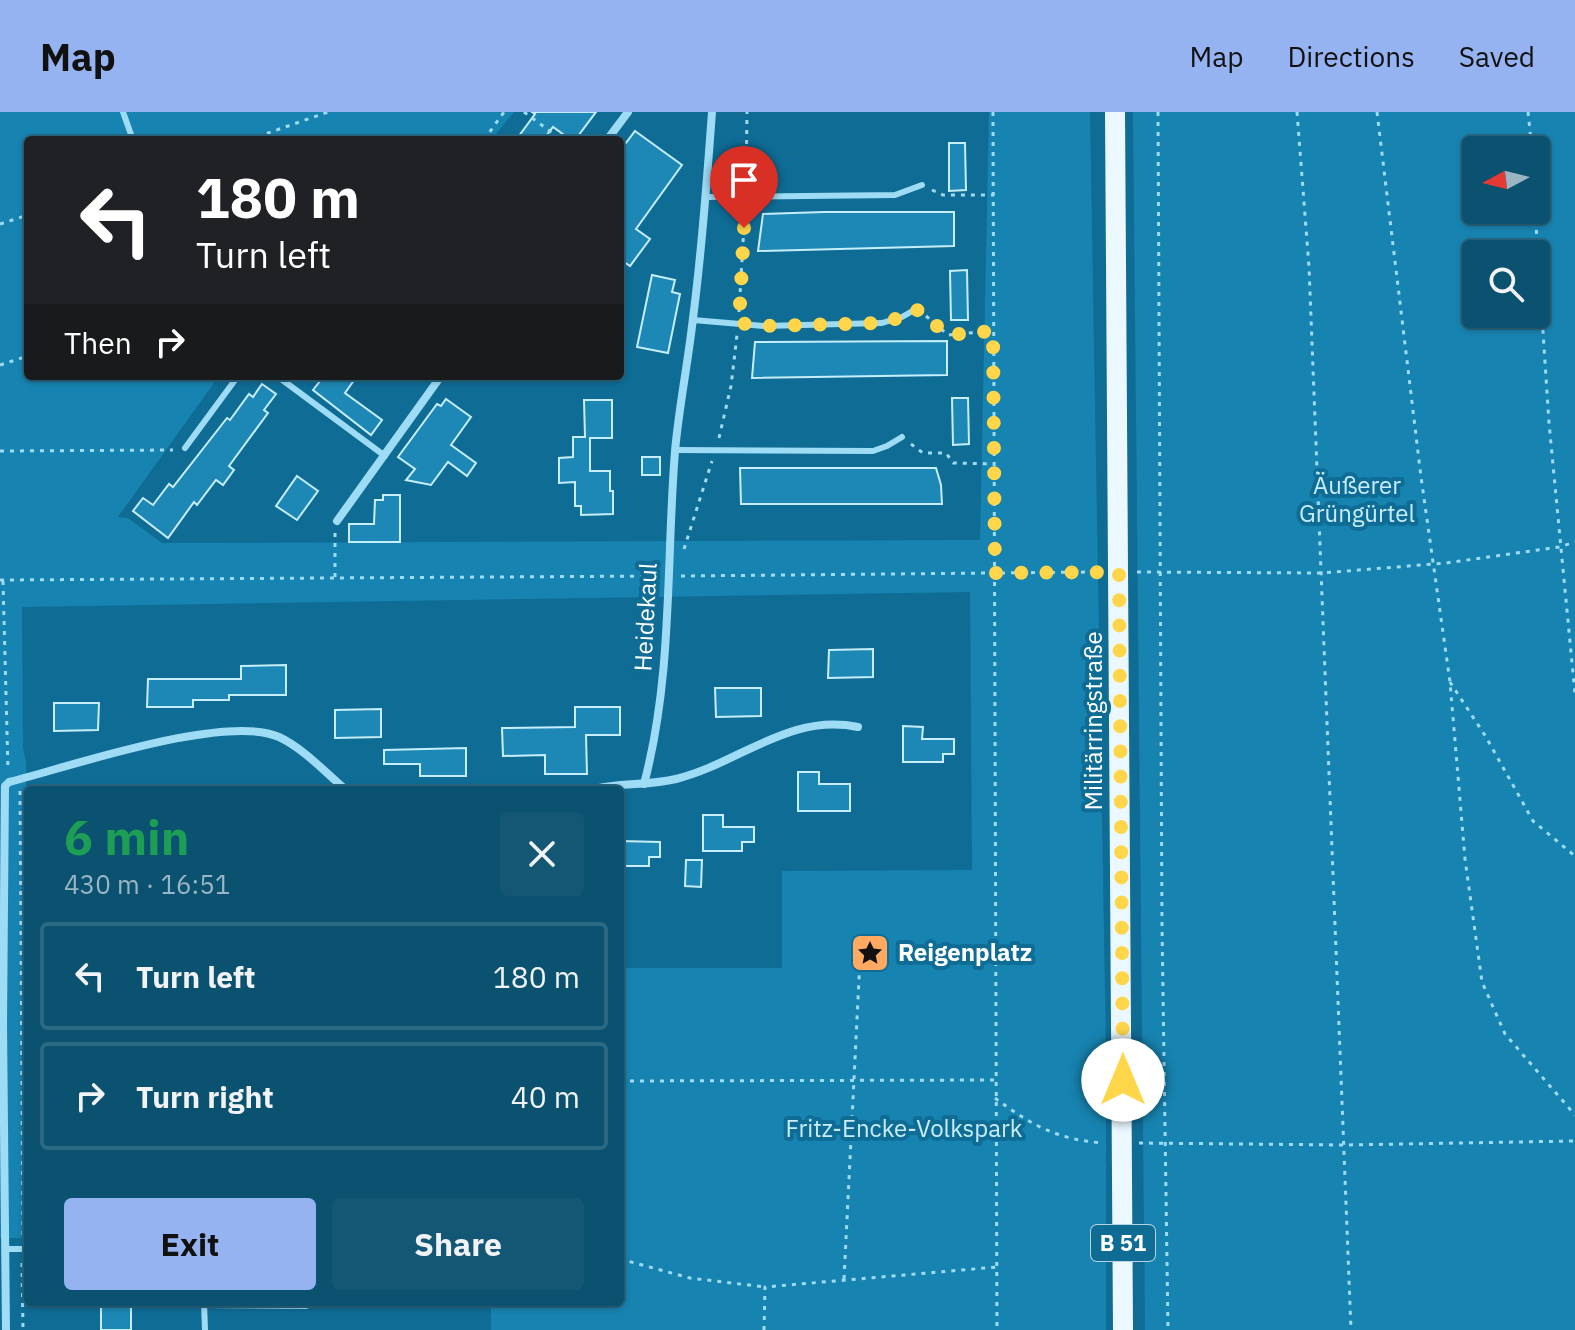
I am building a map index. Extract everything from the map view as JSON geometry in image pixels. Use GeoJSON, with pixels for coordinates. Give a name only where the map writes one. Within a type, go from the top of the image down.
{"type":"FeatureCollection","features":[{"type":"Feature","properties":{"kind":"main road","name":"Militärringstraße"},"geometry":{"type":"LineString","coordinates":[[1115,112],[1123,1330]]}},
{"type":"Feature","properties":{"kind":"street"},"geometry":{"type":"LineString","coordinates":[[610,136],[628,112]]}},
{"type":"Feature","properties":{"kind":"street","name":"Heidekaul"},"geometry":{"type":"LineString","coordinates":[[644,784],[664,681],[675,450],[693,320],[712,112]]}},
{"type":"Feature","properties":{"kind":"street"},"geometry":{"type":"LineString","coordinates":[[337,521],[438,380]]}},
{"type":"Feature","properties":{"kind":"street"},"geometry":{"type":"LineString","coordinates":[[612,786],[677,779],[810,725],[836,723],[858,727]]}},
{"type":"Feature","properties":{"kind":"street"},"geometry":{"type":"LineString","coordinates":[[6,1330],[4,794],[9,782],[194,734],[255,730],[280,737],[341,786]]}},
{"type":"Feature","properties":{"kind":"lane"},"geometry":{"type":"LineString","coordinates":[[123,112],[132,136]]}},
{"type":"Feature","properties":{"kind":"lane"},"geometry":{"type":"LineString","coordinates":[[706,197],[895,195],[922,185]]}},
{"type":"Feature","properties":{"kind":"lane"},"geometry":{"type":"LineString","coordinates":[[693,320],[764,326],[882,323],[916,309]]}},
{"type":"Feature","properties":{"kind":"lane"},"geometry":{"type":"LineString","coordinates":[[185,448],[235,380]]}},
{"type":"Feature","properties":{"kind":"lane"},"geometry":{"type":"LineString","coordinates":[[282,380],[385,456]]}},
{"type":"Feature","properties":{"kind":"lane"},"geometry":{"type":"LineString","coordinates":[[675,450],[873,451],[902,437]]}},
{"type":"Feature","properties":{"kind":"lane"},"geometry":{"type":"LineString","coordinates":[[6,1249],[24,1249]]}},
{"type":"Feature","properties":{"kind":"lane"},"geometry":{"type":"LineString","coordinates":[[204,1306],[205,1330]]}},
{"type":"Feature","properties":{"kind":"path"},"geometry":{"type":"LineString","coordinates":[[259,136],[328,112]]}},
{"type":"Feature","properties":{"kind":"path"},"geometry":{"type":"LineString","coordinates":[[487,136],[504,112]]}},
{"type":"Feature","properties":{"kind":"path"},"geometry":{"type":"LineString","coordinates":[[524,112],[557,136]]}},
{"type":"Feature","properties":{"kind":"path"},"geometry":{"type":"LineString","coordinates":[[683,554],[716,450],[731,386],[739,323],[747,112]]}},
{"type":"Feature","properties":{"kind":"path"},"geometry":{"type":"LineString","coordinates":[[993,112],[997,1330]]}},
{"type":"Feature","properties":{"kind":"path"},"geometry":{"type":"LineString","coordinates":[[1158,112],[1168,1330]]}},
{"type":"Feature","properties":{"kind":"path"},"geometry":{"type":"LineString","coordinates":[[1297,112],[1309,267],[1351,1330]]}},
{"type":"Feature","properties":{"kind":"path"},"geometry":{"type":"LineString","coordinates":[[1377,112],[1450,682],[1465,859],[1482,982],[1505,1034],[1575,1115]]}},
{"type":"Feature","properties":{"kind":"path"},"geometry":{"type":"LineString","coordinates":[[1528,112],[1531,136]]}},
{"type":"Feature","properties":{"kind":"path"},"geometry":{"type":"LineString","coordinates":[[922,185],[943,195],[994,195]]}},
{"type":"Feature","properties":{"kind":"path"},"geometry":{"type":"LineString","coordinates":[[0,224],[24,216]]}},
{"type":"Feature","properties":{"kind":"path"},"geometry":{"type":"LineString","coordinates":[[1536,224],[1559,547],[1575,694]]}},
{"type":"Feature","properties":{"kind":"path"},"geometry":{"type":"LineString","coordinates":[[916,309],[948,335],[993,331]]}},
{"type":"Feature","properties":{"kind":"path"},"geometry":{"type":"LineString","coordinates":[[0,365],[24,357]]}},
{"type":"Feature","properties":{"kind":"path"},"geometry":{"type":"LineString","coordinates":[[902,437],[923,453],[946,453],[953,463],[993,464]]}},
{"type":"Feature","properties":{"kind":"path"},"geometry":{"type":"LineString","coordinates":[[0,451],[168,451]]}},
{"type":"Feature","properties":{"kind":"path"},"geometry":{"type":"LineString","coordinates":[[335,577],[337,521]]}},
{"type":"Feature","properties":{"kind":"path"},"geometry":{"type":"LineString","coordinates":[[9,782],[2,678],[2,580],[1322,573],[1433,565],[1575,542]]}},
{"type":"Feature","properties":{"kind":"path"},"geometry":{"type":"LineString","coordinates":[[682,565],[682,576]]}},
{"type":"Feature","properties":{"kind":"path"},"geometry":{"type":"LineString","coordinates":[[1450,682],[1486,737],[1533,821],[1575,856]]}},
{"type":"Feature","properties":{"kind":"path"},"geometry":{"type":"LineString","coordinates":[[20,779],[24,1068]]}},
{"type":"Feature","properties":{"kind":"path"},"geometry":{"type":"LineString","coordinates":[[844,1279],[860,959]]}},
{"type":"Feature","properties":{"kind":"path"},"geometry":{"type":"LineString","coordinates":[[624,1081],[995,1080]]}},
{"type":"Feature","properties":{"kind":"path"},"geometry":{"type":"LineString","coordinates":[[995,1098],[1030,1124],[1075,1141],[1344,1145],[1575,1141]]}},
{"type":"Feature","properties":{"kind":"path"},"geometry":{"type":"LineString","coordinates":[[624,1260],[690,1278],[765,1287],[997,1267]]}},
{"type":"Feature","properties":{"kind":"path"},"geometry":{"type":"LineString","coordinates":[[764,1330],[765,1287]]}},
{"type":"Feature","properties":{"kind":"path"},"geometry":{"type":"LineString","coordinates":[[23,1330],[24,1290]]}},
{"type":"Feature","properties":{"kind":"green space","name":"Fritz-Encke-Volkspark"},"geometry":{"type":"Polygon","coordinates":[[[0,112],[514,112],[494,136],[24,136],[24,380],[216,380],[118,517],[128,518],[162,543],[980,540],[989,112],[1090,112],[1106,1047],[1106,1330],[491,1330],[491,1306],[624,1306],[624,968],[782,968],[782,871],[972,870],[970,592],[22,607],[26,786],[24,1238],[0,1238],[0,112]]]}},
{"type":"Feature","properties":{"kind":"green space","name":"Äußerer Grüngürtel"},"geometry":{"type":"Polygon","coordinates":[[[1133,112],[1575,112],[1575,1330],[1145,1330],[1133,112]]]}},
{"type":"Feature","properties":{"kind":"building"},"geometry":{"type":"Polygon","coordinates":[[[532,112],[596,112],[578,136],[565,136],[553,127],[546,136],[519,136],[535,114],[532,112]]]}},
{"type":"Feature","properties":{"kind":"building"},"geometry":{"type":"Polygon","coordinates":[[[635,131],[682,165],[636,229],[650,239],[630,266],[624,262],[624,146],[635,131]]]}},
{"type":"Feature","properties":{"kind":"building"},"geometry":{"type":"Polygon","coordinates":[[[949,143],[965,143],[966,190],[949,191],[949,143]]]}},
{"type":"Feature","properties":{"kind":"building"},"geometry":{"type":"Polygon","coordinates":[[[954,212],[954,246],[758,251],[763,214],[954,212]]]}},
{"type":"Feature","properties":{"kind":"building"},"geometry":{"type":"Polygon","coordinates":[[[967,270],[968,320],[951,320],[950,271],[967,270]]]}},
{"type":"Feature","properties":{"kind":"building"},"geometry":{"type":"Polygon","coordinates":[[[652,275],[675,280],[672,292],[680,294],[668,353],[637,347],[652,275]]]}},
{"type":"Feature","properties":{"kind":"building"},"geometry":{"type":"Polygon","coordinates":[[[947,341],[947,375],[752,378],[755,342],[947,341]]]}},
{"type":"Feature","properties":{"kind":"building"},"geometry":{"type":"Polygon","coordinates":[[[321,380],[354,380],[345,393],[382,420],[371,435],[313,390],[321,380]]]}},
{"type":"Feature","properties":{"kind":"building"},"geometry":{"type":"Polygon","coordinates":[[[262,384],[276,394],[264,410],[268,413],[229,466],[234,470],[223,485],[216,480],[197,505],[194,502],[168,538],[133,511],[143,498],[153,505],[169,484],[173,487],[227,418],[230,420],[249,394],[253,397],[262,384]]]}},
{"type":"Feature","properties":{"kind":"building"},"geometry":{"type":"Polygon","coordinates":[[[952,398],[968,398],[969,444],[953,445],[952,398]]]}},
{"type":"Feature","properties":{"kind":"building"},"geometry":{"type":"Polygon","coordinates":[[[446,399],[471,417],[451,445],[476,463],[467,476],[448,462],[431,485],[406,480],[415,469],[398,457],[437,404],[441,406],[446,399]]]}},
{"type":"Feature","properties":{"kind":"building"},"geometry":{"type":"Polygon","coordinates":[[[584,400],[612,400],[612,438],[590,438],[590,471],[610,471],[613,514],[581,515],[581,506],[575,506],[575,482],[559,483],[559,458],[573,457],[573,437],[585,437],[584,400]]]}},
{"type":"Feature","properties":{"kind":"building"},"geometry":{"type":"Polygon","coordinates":[[[642,457],[660,457],[660,475],[642,475],[642,457]]]}},
{"type":"Feature","properties":{"kind":"building"},"geometry":{"type":"Polygon","coordinates":[[[740,468],[936,468],[942,504],[741,504],[740,468]]]}},
{"type":"Feature","properties":{"kind":"building"},"geometry":{"type":"Polygon","coordinates":[[[297,476],[318,491],[297,520],[276,506],[297,476]]]}},
{"type":"Feature","properties":{"kind":"building"},"geometry":{"type":"Polygon","coordinates":[[[383,495],[400,495],[400,542],[349,542],[349,524],[374,524],[375,500],[383,500],[383,495]]]}},
{"type":"Feature","properties":{"kind":"building"},"geometry":{"type":"Polygon","coordinates":[[[873,649],[873,677],[828,678],[829,650],[873,649]]]}},
{"type":"Feature","properties":{"kind":"building"},"geometry":{"type":"Polygon","coordinates":[[[286,665],[286,695],[229,695],[229,700],[193,700],[193,707],[147,707],[148,679],[241,679],[241,666],[286,665]]]}},
{"type":"Feature","properties":{"kind":"building"},"geometry":{"type":"Polygon","coordinates":[[[715,688],[761,688],[761,716],[716,717],[715,688]]]}},
{"type":"Feature","properties":{"kind":"building"},"geometry":{"type":"Polygon","coordinates":[[[54,703],[99,703],[98,730],[54,731],[54,703]]]}},
{"type":"Feature","properties":{"kind":"building"},"geometry":{"type":"Polygon","coordinates":[[[575,707],[620,707],[620,735],[586,735],[587,774],[545,774],[545,755],[503,756],[502,728],[575,727],[575,707]]]}},
{"type":"Feature","properties":{"kind":"building"},"geometry":{"type":"Polygon","coordinates":[[[381,709],[381,737],[335,738],[335,710],[381,709]]]}},
{"type":"Feature","properties":{"kind":"building"},"geometry":{"type":"Polygon","coordinates":[[[903,726],[923,727],[922,739],[954,739],[954,754],[943,754],[943,762],[903,762],[903,726]]]}},
{"type":"Feature","properties":{"kind":"building"},"geometry":{"type":"Polygon","coordinates":[[[466,748],[466,776],[420,776],[420,764],[384,764],[384,750],[466,748]]]}},
{"type":"Feature","properties":{"kind":"building"},"geometry":{"type":"Polygon","coordinates":[[[798,772],[819,772],[819,784],[850,784],[850,811],[798,811],[798,772]]]}},
{"type":"Feature","properties":{"kind":"building"},"geometry":{"type":"Polygon","coordinates":[[[703,815],[723,815],[723,827],[754,827],[754,842],[742,842],[742,851],[703,851],[703,815]]]}},
{"type":"Feature","properties":{"kind":"building"},"geometry":{"type":"Polygon","coordinates":[[[624,841],[660,842],[660,857],[649,857],[649,866],[624,866],[624,841]]]}},
{"type":"Feature","properties":{"kind":"building"},"geometry":{"type":"Polygon","coordinates":[[[686,860],[702,860],[701,887],[685,886],[686,860]]]}},
{"type":"Feature","properties":{"kind":"building"},"geometry":{"type":"Polygon","coordinates":[[[101,1306],[131,1306],[131,1330],[101,1330],[101,1306]]]}},
{"type":"Feature","properties":{"kind":"place","name":"Reigenplatz"},"geometry":{"type":"Point","coordinates":[870,953]}},
{"type":"Feature","properties":{"kind":"route"},"geometry":{"type":"LineString","coordinates":[[744,228],[739,323],[764,326],[882,323],[916,309],[948,335],[993,331],[995,573],[1119,572],[1123,1080]]}}]}
